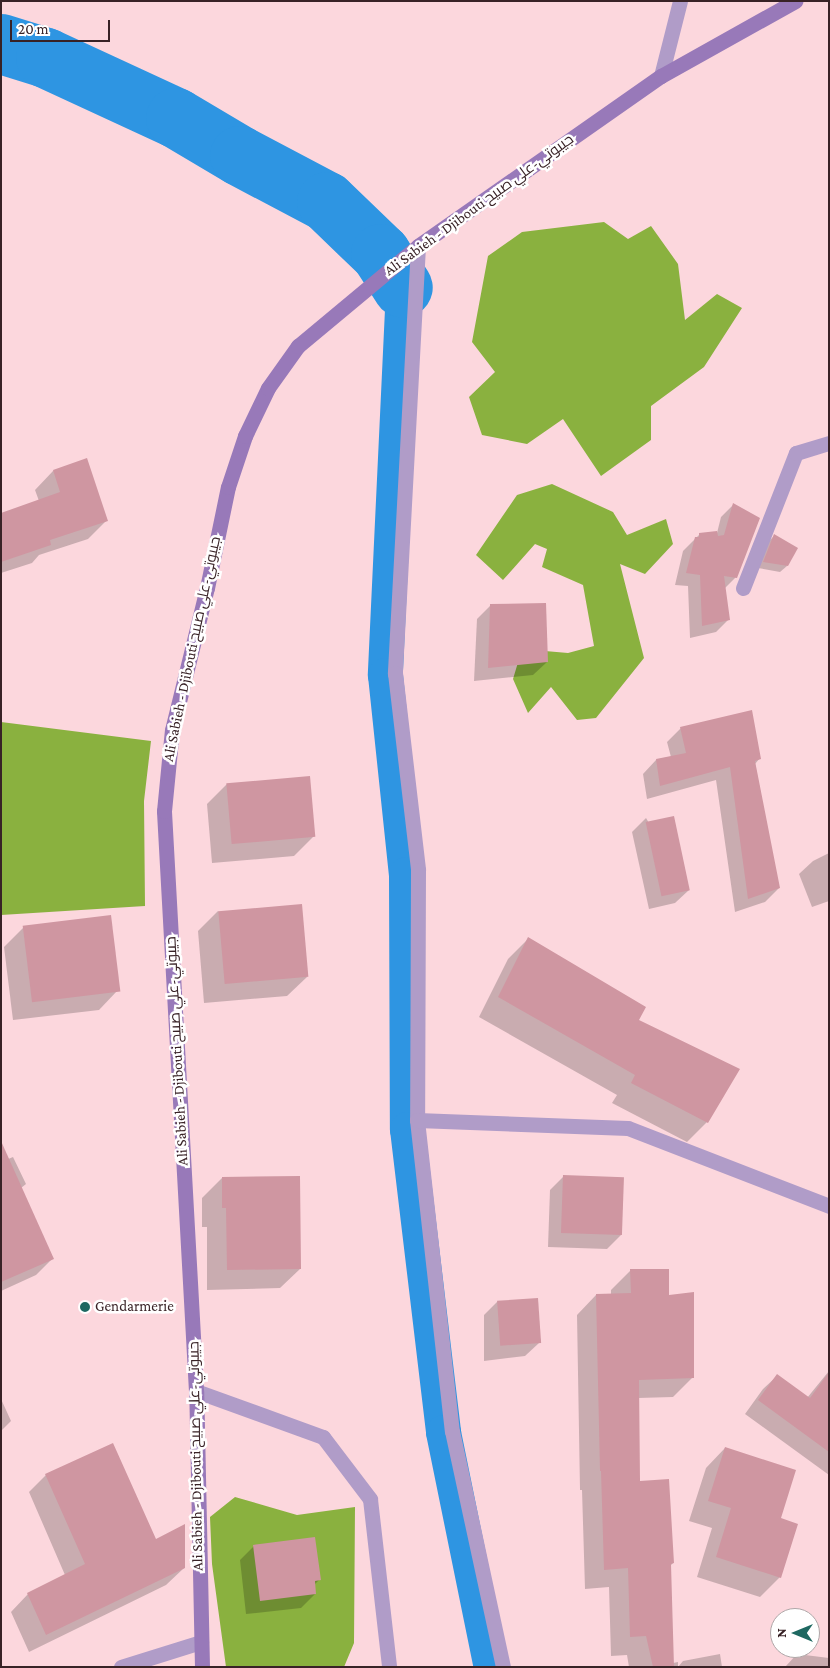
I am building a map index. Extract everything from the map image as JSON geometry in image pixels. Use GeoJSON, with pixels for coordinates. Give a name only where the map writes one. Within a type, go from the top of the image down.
{"type":"FeatureCollection","features":[{"type":"Feature","properties":{"kind":"main road","name":"Ali Sabieh - Djibouti جيبوتي-علي صبيح"},"geometry":{"type":"LineString","coordinates":[[202,1667],[196,1392],[164,811],[166,770],[172,730],[207,588],[228,487],[245,436],[268,388],[298,346],[418,246],[661,76],[795,1]]}},
{"type":"Feature","properties":{"kind":"street"},"geometry":{"type":"LineString","coordinates":[[661,76],[680,1]]}},
{"type":"Feature","properties":{"kind":"street"},"geometry":{"type":"LineString","coordinates":[[418,246],[395,674],[418,870],[417,1120],[452,1431],[503,1667]]}},
{"type":"Feature","properties":{"kind":"street"},"geometry":{"type":"LineString","coordinates":[[743,588],[796,453],[829,443]]}},
{"type":"Feature","properties":{"kind":"street"},"geometry":{"type":"LineString","coordinates":[[417,1120],[628,1128],[829,1206]]}},
{"type":"Feature","properties":{"kind":"street"},"geometry":{"type":"LineString","coordinates":[[196,1392],[323,1437],[370,1499],[389,1667]]}},
{"type":"Feature","properties":{"kind":"street"},"geometry":{"type":"LineString","coordinates":[[121,1667],[201,1642]]}},
{"type":"Feature","properties":{"kind":"green space"},"geometry":{"type":"Polygon","coordinates":[[[604,222],[628,239],[651,226],[678,264],[685,320],[717,294],[742,308],[704,367],[651,406],[651,440],[601,476],[563,419],[527,444],[482,435],[469,397],[495,372],[472,342],[488,256],[522,232],[604,222]]]}},
{"type":"Feature","properties":{"kind":"green space"},"geometry":{"type":"Polygon","coordinates":[[[552,484],[613,512],[627,535],[666,519],[673,544],[645,574],[620,564],[644,658],[596,718],[577,720],[551,687],[528,713],[513,679],[522,649],[568,653],[594,646],[583,585],[542,567],[547,549],[535,544],[503,580],[476,555],[517,495],[552,484]]]}},
{"type":"Feature","properties":{"kind":"green space"},"geometry":{"type":"Polygon","coordinates":[[[1,722],[151,741],[144,801],[145,906],[1,915],[1,722]]]}},
{"type":"Feature","properties":{"kind":"green space"},"geometry":{"type":"Polygon","coordinates":[[[235,1497],[297,1515],[355,1507],[354,1643],[344,1667],[226,1667],[212,1564],[210,1517],[235,1497]]]}},
{"type":"Feature","properties":{"kind":"building"},"geometry":{"type":"Polygon","coordinates":[[[87,458],[108,521],[50,540],[51,545],[1,562],[1,513],[60,492],[53,470],[87,458]]]}},
{"type":"Feature","properties":{"kind":"building"},"geometry":{"type":"Polygon","coordinates":[[[733,503],[760,518],[737,578],[724,576],[730,620],[702,626],[700,575],[686,573],[695,537],[699,537],[699,533],[717,531],[718,536],[724,535],[733,503]]]}},
{"type":"Feature","properties":{"kind":"building"},"geometry":{"type":"Polygon","coordinates":[[[774,534],[798,548],[788,566],[763,562],[774,534]]]}},
{"type":"Feature","properties":{"kind":"building"},"geometry":{"type":"Polygon","coordinates":[[[546,603],[548,662],[488,668],[490,604],[546,603]]]}},
{"type":"Feature","properties":{"kind":"building"},"geometry":{"type":"Polygon","coordinates":[[[752,710],[761,759],[755,761],[780,888],[748,899],[730,767],[660,786],[656,759],[686,753],[680,727],[752,710]]]}},
{"type":"Feature","properties":{"kind":"building"},"geometry":{"type":"Polygon","coordinates":[[[310,776],[315,837],[232,844],[226,783],[310,776]]]}},
{"type":"Feature","properties":{"kind":"building"},"geometry":{"type":"Polygon","coordinates":[[[674,816],[690,890],[661,896],[646,822],[674,816]]]}},
{"type":"Feature","properties":{"kind":"building"},"geometry":{"type":"Polygon","coordinates":[[[302,904],[308,977],[225,984],[218,911],[302,904]]]}},
{"type":"Feature","properties":{"kind":"building"},"geometry":{"type":"Polygon","coordinates":[[[111,915],[120,991],[32,1002],[23,926],[111,915]]]}},
{"type":"Feature","properties":{"kind":"building"},"geometry":{"type":"Polygon","coordinates":[[[528,937],[646,1007],[639,1020],[740,1069],[708,1123],[631,1083],[635,1075],[498,997],[528,937]]]}},
{"type":"Feature","properties":{"kind":"building"},"geometry":{"type":"Polygon","coordinates":[[[1,1141],[54,1259],[1,1282],[1,1141]]]}},
{"type":"Feature","properties":{"kind":"building"},"geometry":{"type":"Polygon","coordinates":[[[563,1175],[624,1177],[622,1235],[561,1233],[563,1175]]]}},
{"type":"Feature","properties":{"kind":"building"},"geometry":{"type":"Polygon","coordinates":[[[300,1176],[301,1269],[227,1270],[226,1208],[222,1208],[222,1177],[300,1176]]]}},
{"type":"Feature","properties":{"kind":"building"},"geometry":{"type":"Polygon","coordinates":[[[630,1269],[669,1269],[669,1295],[694,1292],[694,1378],[639,1380],[640,1481],[669,1479],[674,1563],[671,1564],[674,1667],[653,1667],[646,1636],[630,1637],[628,1568],[604,1570],[596,1294],[631,1293],[630,1269]]]}},
{"type":"Feature","properties":{"kind":"building"},"geometry":{"type":"Polygon","coordinates":[[[538,1298],[541,1343],[500,1346],[497,1301],[538,1298]]]}},
{"type":"Feature","properties":{"kind":"building"},"geometry":{"type":"Polygon","coordinates":[[[829,1372],[829,1452],[758,1400],[777,1374],[810,1398],[829,1372]]]}},
{"type":"Feature","properties":{"kind":"building"},"geometry":{"type":"Polygon","coordinates":[[[113,1443],[156,1539],[185,1524],[185,1568],[46,1635],[27,1593],[85,1564],[45,1474],[113,1443]]]}},
{"type":"Feature","properties":{"kind":"building"},"geometry":{"type":"Polygon","coordinates":[[[725,1447],[796,1470],[781,1518],[798,1524],[781,1578],[716,1557],[731,1508],[708,1501],[725,1447]]]}},
{"type":"Feature","properties":{"kind":"building"},"geometry":{"type":"Polygon","coordinates":[[[315,1537],[321,1580],[315,1581],[316,1594],[260,1601],[253,1545],[315,1537]]]}},
{"type":"Feature","properties":{"kind":"waterway"},"geometry":{"type":"LineString","coordinates":[[1,44],[46,58],[176,118],[240,156],[327,202],[381,254],[403,288]]}},
{"type":"Feature","properties":{"kind":"waterway"},"geometry":{"type":"LineString","coordinates":[[403,288],[385,675],[406,874],[407,1129],[443,1432],[491,1667]]}},
{"type":"Feature","properties":{"kind":"place","name":"Gendarmerie"},"geometry":{"type":"Point","coordinates":[85,1307]}}]}
